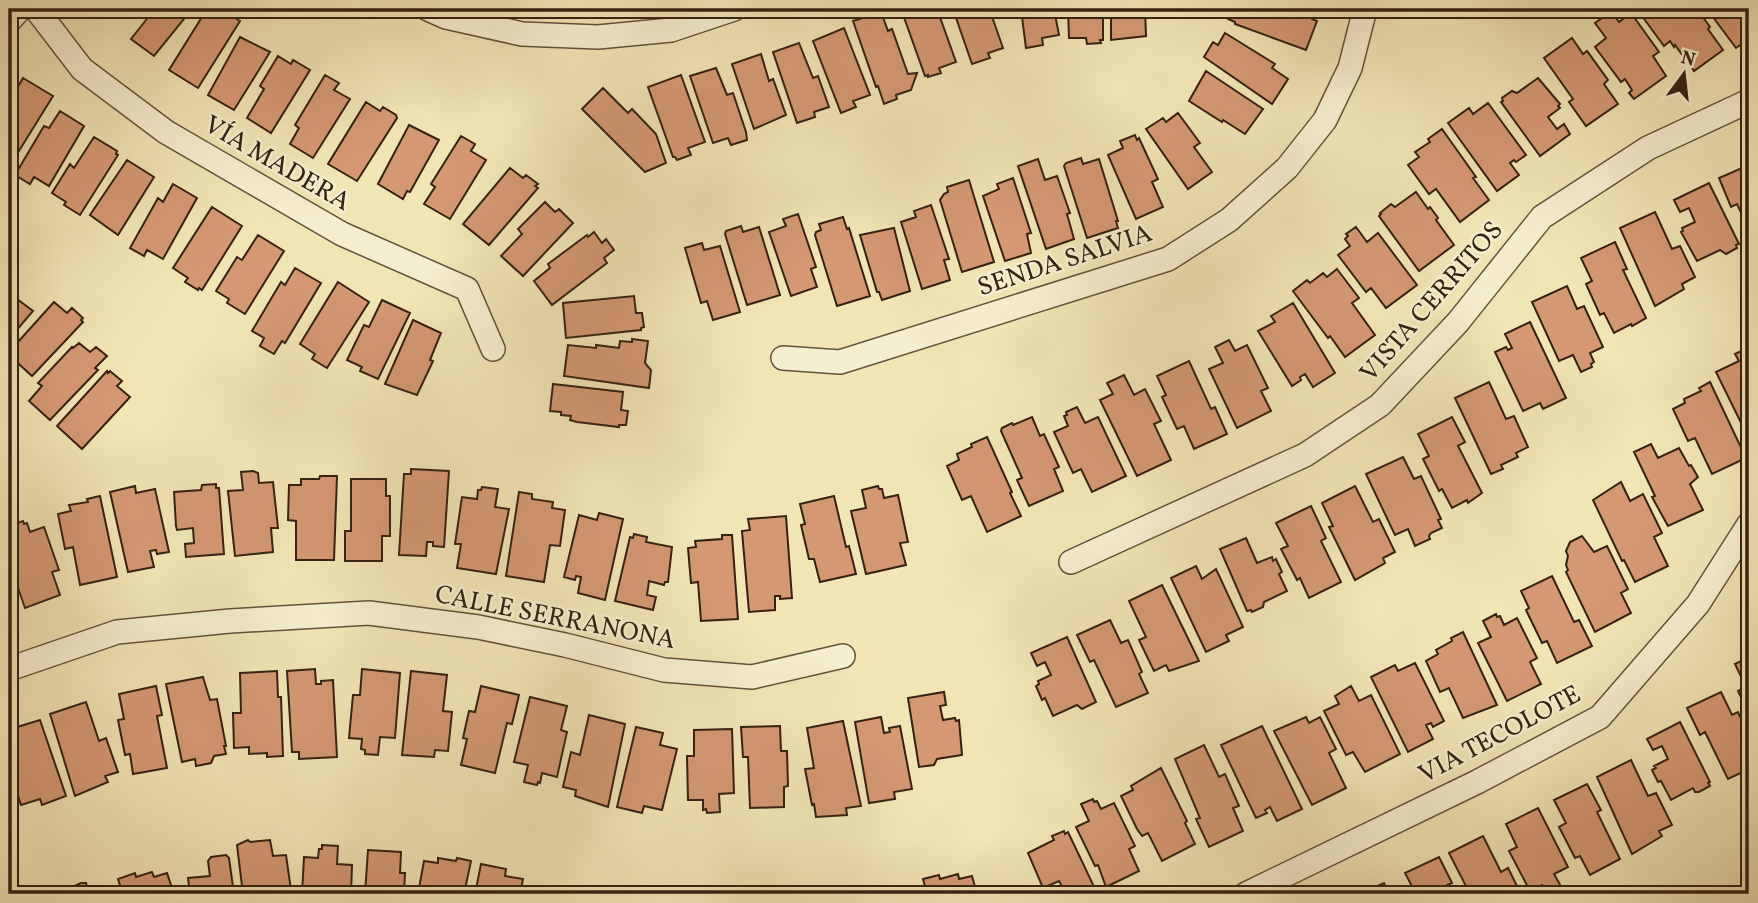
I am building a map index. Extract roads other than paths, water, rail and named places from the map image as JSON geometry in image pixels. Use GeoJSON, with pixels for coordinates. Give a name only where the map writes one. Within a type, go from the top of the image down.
{"type":"FeatureCollection","features":[{"type":"Feature","properties":{"kind":"street"},"geometry":{"type":"LineString","coordinates":[[9,20],[20,9]]}},
{"type":"Feature","properties":{"kind":"street","name":"VÍA MADERA"},"geometry":{"type":"LineString","coordinates":[[36,9],[82,69],[166,132],[342,234],[467,289],[493,349]]}},
{"type":"Feature","properties":{"kind":"street"},"geometry":{"type":"LineString","coordinates":[[428,9],[446,17],[522,34],[598,37],[671,30],[734,9]]}},
{"type":"Feature","properties":{"kind":"street","name":"SENDA SALVIA"},"geometry":{"type":"LineString","coordinates":[[783,358],[840,362],[1168,259],[1239,212],[1287,168],[1325,120],[1350,68],[1364,9]]}},
{"type":"Feature","properties":{"kind":"street","name":"VISTA CERRITOS"},"geometry":{"type":"LineString","coordinates":[[1071,562],[1305,455],[1380,405],[1458,322],[1542,217],[1648,148],[1749,101]]}},
{"type":"Feature","properties":{"kind":"street","name":"VIA TECOLOTE"},"geometry":{"type":"LineString","coordinates":[[1246,894],[1477,782],[1600,717],[1698,604],[1749,524]]}},
{"type":"Feature","properties":{"kind":"street","name":"CALLE SERRANONA"},"geometry":{"type":"LineString","coordinates":[[9,669],[117,632],[230,621],[369,613],[478,627],[664,670],[752,677],[843,656]]}}]}
